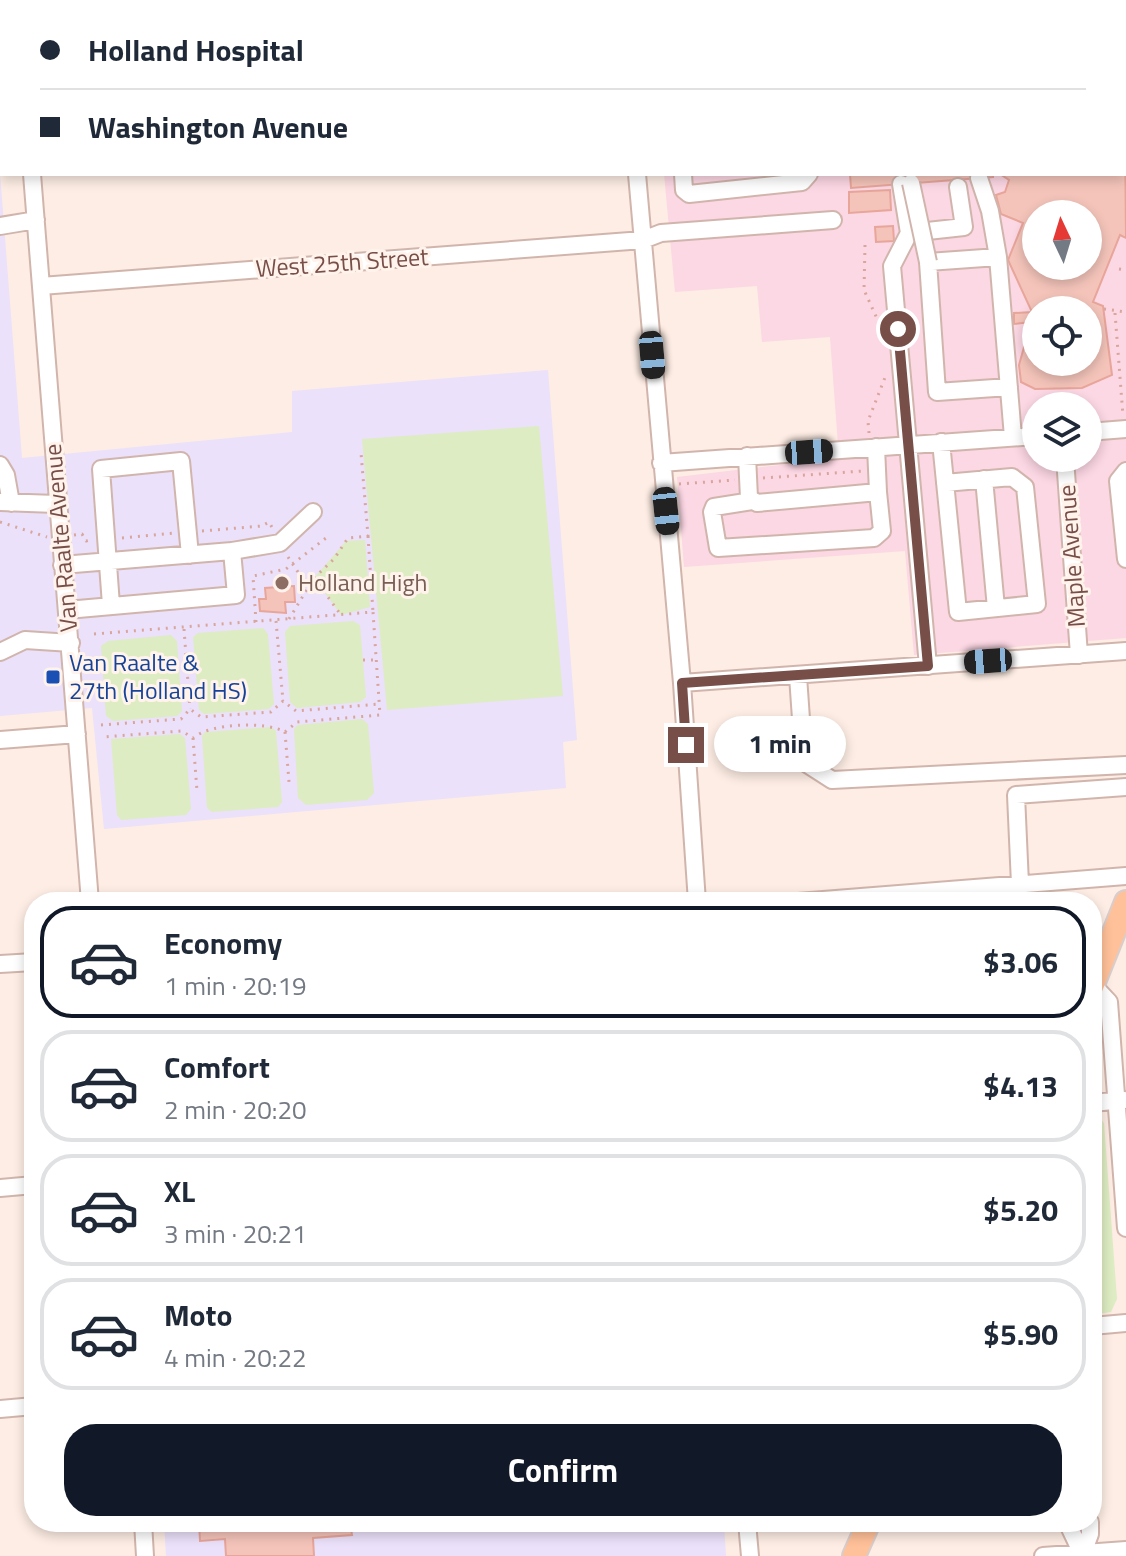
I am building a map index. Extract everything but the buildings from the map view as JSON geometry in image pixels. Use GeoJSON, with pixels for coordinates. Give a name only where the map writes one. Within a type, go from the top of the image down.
{"type":"FeatureCollection","features":[{"type":"Feature","properties":{"kind":"main road"},"geometry":{"type":"LineString","coordinates":[[1102,961],[1126,902]]}},
{"type":"Feature","properties":{"kind":"main road"},"geometry":{"type":"LineString","coordinates":[[854,1556],[865,1532]]}},
{"type":"Feature","properties":{"kind":"street","name":"Van Raalte Avenue"},"geometry":{"type":"LineString","coordinates":[[32,176],[89,892]]}},
{"type":"Feature","properties":{"kind":"street"},"geometry":{"type":"LineString","coordinates":[[637,176],[682,683],[696,892]]}},
{"type":"Feature","properties":{"kind":"street"},"geometry":{"type":"LineString","coordinates":[[683,176],[684,190],[689,194],[802,182],[807,176]]}},
{"type":"Feature","properties":{"kind":"street"},"geometry":{"type":"LineString","coordinates":[[979,178],[990,211],[998,257],[1013,437]]}},
{"type":"Feature","properties":{"kind":"street"},"geometry":{"type":"LineString","coordinates":[[928,666],[892,266],[909,233],[906,184],[928,262],[937,392],[1009,387]]}},
{"type":"Feature","properties":{"kind":"street"},"geometry":{"type":"LineString","coordinates":[[909,233],[964,227],[958,187]]}},
{"type":"Feature","properties":{"kind":"street"},"geometry":{"type":"LineString","coordinates":[[0,226],[36,220]]}},
{"type":"Feature","properties":{"kind":"street","name":"West 25th Street"},"geometry":{"type":"LineString","coordinates":[[41,286],[643,240],[661,233],[833,220]]}},
{"type":"Feature","properties":{"kind":"street"},"geometry":{"type":"LineString","coordinates":[[928,262],[998,257]]}},
{"type":"Feature","properties":{"kind":"street"},"geometry":{"type":"LineString","coordinates":[[1102,431],[1125,429]]}},
{"type":"Feature","properties":{"kind":"street"},"geometry":{"type":"LineString","coordinates":[[661,463],[1022,437]]}},
{"type":"Feature","properties":{"kind":"street"},"geometry":{"type":"LineString","coordinates":[[941,442],[945,483],[958,612],[1037,604],[1025,487],[1012,477],[945,483]]}},
{"type":"Feature","properties":{"kind":"street"},"geometry":{"type":"LineString","coordinates":[[873,447],[878,492],[882,531],[874,538],[718,548],[712,512],[714,507],[752,501],[878,492]]}},
{"type":"Feature","properties":{"kind":"street"},"geometry":{"type":"LineString","coordinates":[[747,456],[752,501]]}},
{"type":"Feature","properties":{"kind":"street"},"geometry":{"type":"LineString","coordinates":[[111,605],[101,469],[181,461],[190,555]]}},
{"type":"Feature","properties":{"kind":"street"},"geometry":{"type":"LineString","coordinates":[[0,465],[6,475],[5,503],[56,504]]}},
{"type":"Feature","properties":{"kind":"street"},"geometry":{"type":"LineString","coordinates":[[1126,471],[1118,481],[1126,559]]}},
{"type":"Feature","properties":{"kind":"street","name":"Maple Avenue"},"geometry":{"type":"LineString","coordinates":[[1066,472],[1079,655]]}},
{"type":"Feature","properties":{"kind":"street"},"geometry":{"type":"LineString","coordinates":[[984,479],[996,608]]}},
{"type":"Feature","properties":{"kind":"street"},"geometry":{"type":"LineString","coordinates":[[62,565],[232,551],[280,543],[313,512]]}},
{"type":"Feature","properties":{"kind":"street"},"geometry":{"type":"LineString","coordinates":[[67,610],[236,595],[232,551]]}},
{"type":"Feature","properties":{"kind":"street"},"geometry":{"type":"LineString","coordinates":[[0,652],[25,640],[71,643]]}},
{"type":"Feature","properties":{"kind":"street"},"geometry":{"type":"LineString","coordinates":[[682,683],[1126,651]]}},
{"type":"Feature","properties":{"kind":"street"},"geometry":{"type":"LineString","coordinates":[[798,676],[804,762],[832,780],[1126,765]]}},
{"type":"Feature","properties":{"kind":"street"},"geometry":{"type":"LineString","coordinates":[[0,740],[77,734]]}},
{"type":"Feature","properties":{"kind":"street"},"geometry":{"type":"LineString","coordinates":[[1020,884],[1016,795],[1126,787]]}},
{"type":"Feature","properties":{"kind":"street"},"geometry":{"type":"LineString","coordinates":[[958,892],[1126,876]]}},
{"type":"Feature","properties":{"kind":"street"},"geometry":{"type":"LineString","coordinates":[[0,964],[24,963]]}},
{"type":"Feature","properties":{"kind":"street"},"geometry":{"type":"LineString","coordinates":[[1102,995],[1109,1002],[1121,1101],[1126,1228]]}},
{"type":"Feature","properties":{"kind":"street"},"geometry":{"type":"LineString","coordinates":[[0,1188],[24,1186]]}},
{"type":"Feature","properties":{"kind":"street"},"geometry":{"type":"LineString","coordinates":[[1102,1325],[1126,1323]]}},
{"type":"Feature","properties":{"kind":"street"},"geometry":{"type":"LineString","coordinates":[[0,1409],[24,1407]]}},
{"type":"Feature","properties":{"kind":"street"},"geometry":{"type":"LineString","coordinates":[[144,1532],[145,1556]]}},
{"type":"Feature","properties":{"kind":"street"},"geometry":{"type":"LineString","coordinates":[[748,1532],[750,1556]]}},
{"type":"Feature","properties":{"kind":"street"},"geometry":{"type":"LineString","coordinates":[[1072,1532],[1083,1554]]}},
{"type":"Feature","properties":{"kind":"street"},"geometry":{"type":"LineString","coordinates":[[1083,1554],[1090,1532]]}},
{"type":"Feature","properties":{"kind":"street"},"geometry":{"type":"LineString","coordinates":[[1043,1556],[1126,1550]]}},
{"type":"Feature","properties":{"kind":"path"},"geometry":{"type":"LineString","coordinates":[[865,245],[864,290],[882,334]]}},
{"type":"Feature","properties":{"kind":"path"},"geometry":{"type":"LineString","coordinates":[[1119,269],[1126,270]]}},
{"type":"Feature","properties":{"kind":"path"},"geometry":{"type":"LineString","coordinates":[[1104,309],[1115,313],[1126,312]]}},
{"type":"Feature","properties":{"kind":"path"},"geometry":{"type":"LineString","coordinates":[[1115,313],[1125,429]]}},
{"type":"Feature","properties":{"kind":"path"},"geometry":{"type":"LineString","coordinates":[[663,486],[869,470],[873,447],[868,421],[888,370]]}},
{"type":"Feature","properties":{"kind":"path"},"geometry":{"type":"LineString","coordinates":[[285,732],[297,722],[380,715],[361,453]]}},
{"type":"Feature","properties":{"kind":"path"},"geometry":{"type":"LineString","coordinates":[[0,522],[46,537],[82,534],[86,541],[262,526],[269,522]]}},
{"type":"Feature","properties":{"kind":"path"},"geometry":{"type":"LineString","coordinates":[[289,619],[314,578],[334,559],[348,538],[368,536]]}},
{"type":"Feature","properties":{"kind":"path"},"geometry":{"type":"LineString","coordinates":[[256,622],[253,576],[286,569],[326,538]]}},
{"type":"Feature","properties":{"kind":"path"},"geometry":{"type":"LineString","coordinates":[[314,578],[341,615]]}},
{"type":"Feature","properties":{"kind":"path"},"geometry":{"type":"LineString","coordinates":[[94,634],[373,612]]}},
{"type":"Feature","properties":{"kind":"path"},"geometry":{"type":"LineString","coordinates":[[276,620],[283,701],[296,711],[380,704]]}},
{"type":"Feature","properties":{"kind":"path"},"geometry":{"type":"LineString","coordinates":[[101,725],[181,719],[190,709],[184,628]]}},
{"type":"Feature","properties":{"kind":"path"},"geometry":{"type":"LineString","coordinates":[[363,660],[376,659]]}},
{"type":"Feature","properties":{"kind":"path"},"geometry":{"type":"LineString","coordinates":[[190,709],[201,717],[271,712],[283,701]]}},
{"type":"Feature","properties":{"kind":"path"},"geometry":{"type":"LineString","coordinates":[[296,711],[297,722]]}},
{"type":"Feature","properties":{"kind":"path"},"geometry":{"type":"LineString","coordinates":[[271,712],[272,724]]}},
{"type":"Feature","properties":{"kind":"path"},"geometry":{"type":"LineString","coordinates":[[201,717],[202,730]]}},
{"type":"Feature","properties":{"kind":"path"},"geometry":{"type":"LineString","coordinates":[[181,719],[182,731]]}},
{"type":"Feature","properties":{"kind":"path"},"geometry":{"type":"LineString","coordinates":[[193,738],[202,730],[272,724],[285,732]]}},
{"type":"Feature","properties":{"kind":"path"},"geometry":{"type":"LineString","coordinates":[[102,737],[182,731],[193,738]]}},
{"type":"Feature","properties":{"kind":"path"},"geometry":{"type":"LineString","coordinates":[[285,732],[289,782]]}},
{"type":"Feature","properties":{"kind":"path"},"geometry":{"type":"LineString","coordinates":[[193,738],[197,791]]}},
{"type":"Feature","properties":{"kind":"shaded area","name":"Holland High"},"geometry":{"type":"Polygon","coordinates":[[[0,176],[22,458],[292,432],[292,391],[548,370],[577,740],[563,742],[566,788],[104,829],[92,708],[0,716],[0,176]]]}},
{"type":"Feature","properties":{"kind":"shaded area"},"geometry":{"type":"Polygon","coordinates":[[[664,176],[1126,176],[1126,638],[914,655],[905,551],[684,567],[677,477],[839,458],[830,337],[762,342],[757,286],[675,292],[664,176]]]}},
{"type":"Feature","properties":{"kind":"shaded area"},"geometry":{"type":"Polygon","coordinates":[[[165,1532],[724,1532],[726,1556],[166,1556],[165,1532]]]}},
{"type":"Feature","properties":{"kind":"green space"},"geometry":{"type":"Polygon","coordinates":[[[539,426],[563,696],[387,710],[362,439],[539,426]]]}},
{"type":"Feature","properties":{"kind":"green space"},"geometry":{"type":"Polygon","coordinates":[[[365,540],[370,607],[341,615],[314,578],[346,541],[365,540]]]}},
{"type":"Feature","properties":{"kind":"green space"},"geometry":{"type":"Polygon","coordinates":[[[353,621],[360,625],[366,697],[360,702],[297,708],[290,702],[285,632],[290,626],[353,621]]]}},
{"type":"Feature","properties":{"kind":"green space"},"geometry":{"type":"Polygon","coordinates":[[[263,628],[268,634],[274,704],[269,709],[204,714],[199,710],[193,637],[198,633],[263,628]]]}},
{"type":"Feature","properties":{"kind":"green space"},"geometry":{"type":"Polygon","coordinates":[[[171,635],[177,641],[182,711],[177,716],[113,721],[106,716],[101,646],[108,641],[171,635]]]}},
{"type":"Feature","properties":{"kind":"green space"},"geometry":{"type":"Polygon","coordinates":[[[362,719],[368,724],[374,793],[367,800],[306,805],[298,798],[294,729],[298,725],[362,719]]]}},
{"type":"Feature","properties":{"kind":"green space"},"geometry":{"type":"Polygon","coordinates":[[[271,727],[276,731],[282,802],[278,807],[212,812],[207,808],[202,736],[205,732],[271,727]]]}},
{"type":"Feature","properties":{"kind":"green space"},"geometry":{"type":"Polygon","coordinates":[[[180,734],[185,738],[191,809],[186,815],[121,820],[117,815],[111,739],[180,734]]]}},
{"type":"Feature","properties":{"kind":"green space"},"geometry":{"type":"Polygon","coordinates":[[[1102,1121],[1117,1299],[1111,1312],[1102,1313],[1102,1121]]]}},
{"type":"Feature","properties":{"kind":"place","name":"Holland High"},"geometry":{"type":"Point","coordinates":[282,583]}},
{"type":"Feature","properties":{"kind":"place","name":"Van Raalte & 27th (Holland HS)"},"geometry":{"type":"Point","coordinates":[53,677]}},
{"type":"Feature","properties":{"kind":"route"},"geometry":{"type":"LineString","coordinates":[[686,745],[682,683],[928,666],[898,329]]}}]}
